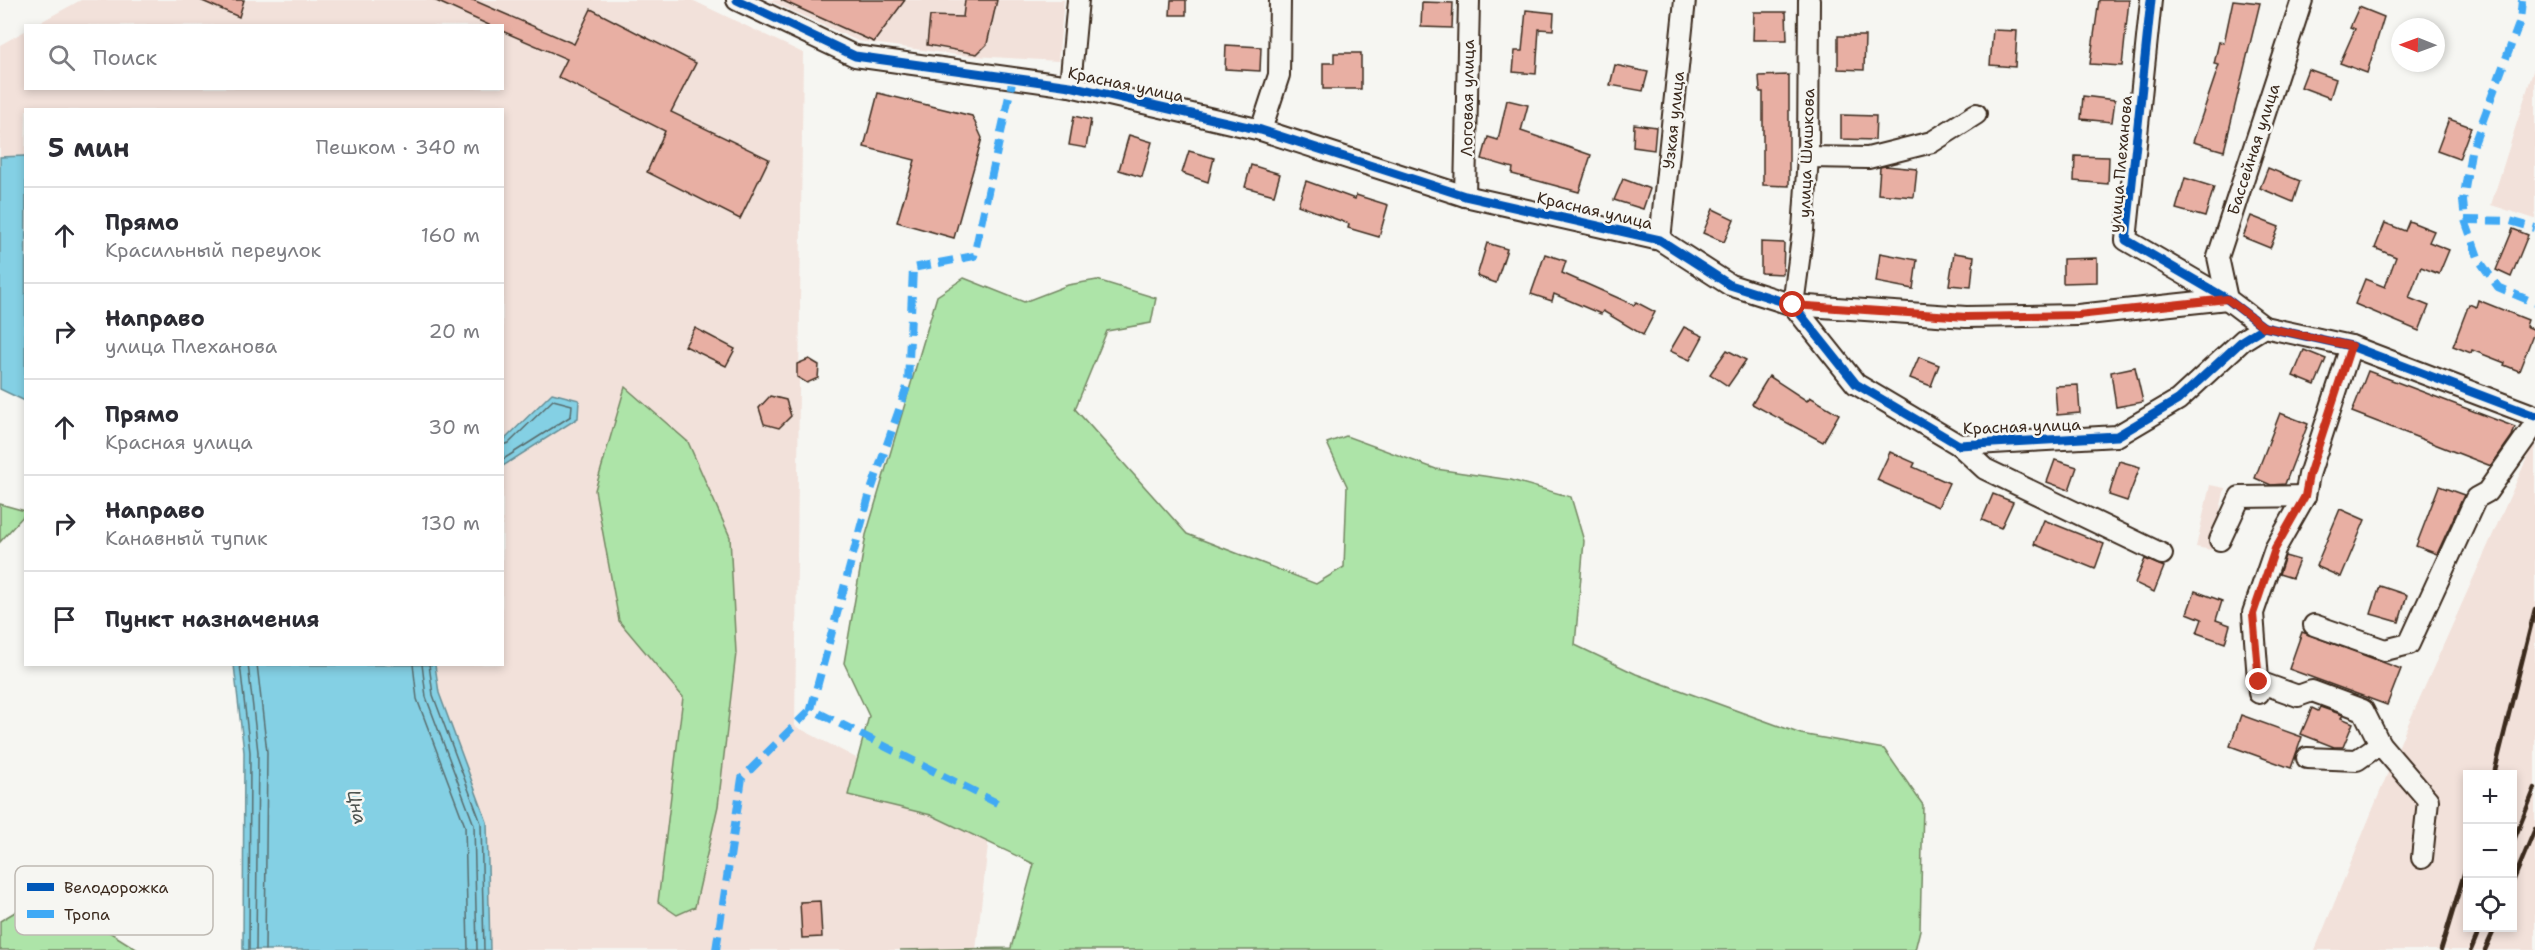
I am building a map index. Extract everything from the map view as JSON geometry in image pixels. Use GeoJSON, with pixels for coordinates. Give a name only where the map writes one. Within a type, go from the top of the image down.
{"type":"FeatureCollection","features":[{"type":"Feature","properties":{"kind":"street","name":"Красная улица"},"geometry":{"type":"LineString","coordinates":[[737,0],[855,56],[1070,86],[1261,130],[1465,196],[1660,240],[1730,285],[1793,305],[1856,384],[1959,445],[2116,436],[2178,400],[2243,340],[2264,327]]}},
{"type":"Feature","properties":{"kind":"street"},"geometry":{"type":"LineString","coordinates":[[1070,86],[1078,0]]}},
{"type":"Feature","properties":{"kind":"street"},"geometry":{"type":"LineString","coordinates":[[1261,130],[1279,75],[1280,0]]}},
{"type":"Feature","properties":{"kind":"street","name":"Логовая улица"},"geometry":{"type":"LineString","coordinates":[[1465,196],[1468,0]]}},
{"type":"Feature","properties":{"kind":"street","name":"Узкая улица"},"geometry":{"type":"LineString","coordinates":[[1660,240],[1685,0]]}},
{"type":"Feature","properties":{"kind":"street","name":"улица Шишкова"},"geometry":{"type":"LineString","coordinates":[[1793,305],[1803,230],[1808,157],[1809,0]]}},
{"type":"Feature","properties":{"kind":"street","name":"улица Плеханова"},"geometry":{"type":"LineString","coordinates":[[2151,0],[2126,240],[2227,299],[2264,327]]}},
{"type":"Feature","properties":{"kind":"street","name":"Бассейная улица"},"geometry":{"type":"LineString","coordinates":[[2227,299],[2218,257],[2302,0]]}},
{"type":"Feature","properties":{"kind":"street"},"geometry":{"type":"LineString","coordinates":[[1808,157],[1868,158],[1921,145],[1932,142],[1976,114]]}},
{"type":"Feature","properties":{"kind":"street"},"geometry":{"type":"LineString","coordinates":[[1793,305],[1966,317],[2078,315],[2227,299]]}},
{"type":"Feature","properties":{"kind":"street"},"geometry":{"type":"LineString","coordinates":[[2264,327],[2351,346],[2535,416]]}},
{"type":"Feature","properties":{"kind":"street"},"geometry":{"type":"LineString","coordinates":[[2351,346],[2309,475],[2305,496],[2275,549],[2253,614],[2259,688],[2298,696],[2312,691],[2363,710],[2380,744],[2428,800],[2422,858]]}},
{"type":"Feature","properties":{"kind":"street"},"geometry":{"type":"LineString","coordinates":[[2314,626],[2385,650],[2409,644],[2476,498],[2487,492],[2535,424]]}},
{"type":"Feature","properties":{"kind":"street"},"geometry":{"type":"LineString","coordinates":[[1959,445],[1985,469],[2163,554]]}},
{"type":"Feature","properties":{"kind":"street"},"geometry":{"type":"LineString","coordinates":[[2220,540],[2240,497],[2305,496]]}},
{"type":"Feature","properties":{"kind":"street"},"geometry":{"type":"LineString","coordinates":[[2307,758],[2357,760],[2380,744]]}},
{"type":"Feature","properties":{"kind":"shaded area"},"geometry":{"type":"Polygon","coordinates":[[[81,0],[692,0],[803,53],[795,726],[990,828],[976,950],[490,950],[487,822],[439,693],[435,666],[504,666],[504,465],[578,418],[579,400],[552,393],[504,440],[504,108],[24,108],[24,156],[0,157],[0,45],[24,32],[24,90],[504,90],[504,24],[37,24],[81,0]]]}},
{"type":"Feature","properties":{"kind":"shaded area"},"geometry":{"type":"Polygon","coordinates":[[[768,0],[1064,0],[1058,61],[958,55],[858,41],[768,0]]]}},
{"type":"Feature","properties":{"kind":"shaded area"},"geometry":{"type":"Polygon","coordinates":[[[2535,65],[2535,219],[2491,205],[2535,65]]]}},
{"type":"Feature","properties":{"kind":"shaded area"},"geometry":{"type":"Polygon","coordinates":[[[2535,440],[2535,950],[2315,950],[2405,731],[2535,440]]]}},
{"type":"Feature","properties":{"kind":"shaded area"},"geometry":{"type":"Polygon","coordinates":[[[2210,485],[2225,488],[2211,550],[2196,547],[2210,485]]]}},
{"type":"Feature","properties":{"kind":"green space"},"geometry":{"type":"Polygon","coordinates":[[[964,278],[1024,302],[1068,285],[1097,280],[1156,298],[1151,323],[1107,331],[1075,409],[1187,534],[1316,584],[1344,567],[1347,486],[1327,443],[1346,436],[1436,469],[1511,480],[1571,497],[1584,541],[1575,645],[1636,674],[1801,734],[1884,749],[1923,805],[1920,930],[1915,950],[900,950],[1011,948],[1034,864],[931,815],[848,795],[869,716],[844,663],[866,535],[937,296],[964,278]]]}},
{"type":"Feature","properties":{"kind":"green space"},"geometry":{"type":"Polygon","coordinates":[[[625,387],[688,442],[730,537],[736,653],[718,806],[695,907],[677,915],[658,902],[683,697],[619,621],[595,490],[625,387]]]}},
{"type":"Feature","properties":{"kind":"green space"},"geometry":{"type":"Polygon","coordinates":[[[0,504],[24,511],[24,515],[0,542],[0,504]]]}},
{"type":"Feature","properties":{"kind":"green space"},"geometry":{"type":"Polygon","coordinates":[[[15,912],[15,935],[114,935],[138,950],[0,950],[0,921],[15,912]]]}},
{"type":"Feature","properties":{"kind":"water"},"geometry":{"type":"Polygon","coordinates":[[[24,156],[24,401],[0,389],[0,157],[24,156]]]}},
{"type":"Feature","properties":{"kind":"water"},"geometry":{"type":"Polygon","coordinates":[[[552,393],[579,400],[578,418],[504,465],[504,440],[552,393]]]}},
{"type":"Feature","properties":{"kind":"water","name":"Цна"},"geometry":{"type":"Polygon","coordinates":[[[234,666],[435,666],[439,693],[487,822],[490,950],[243,950],[244,752],[234,666]]]}},
{"type":"Feature","properties":{"kind":"building"},"geometry":{"type":"Polygon","coordinates":[[[200,0],[244,0],[239,17],[200,0]]]}},
{"type":"Feature","properties":{"kind":"building"},"geometry":{"type":"Polygon","coordinates":[[[434,0],[473,0],[574,44],[591,9],[696,63],[671,112],[769,159],[740,219],[647,172],[665,131],[558,77],[567,59],[504,32],[504,24],[487,24],[434,0]]]}},
{"type":"Feature","properties":{"kind":"building"},"geometry":{"type":"Polygon","coordinates":[[[781,0],[905,0],[874,42],[781,0]]]}},
{"type":"Feature","properties":{"kind":"building"},"geometry":{"type":"Polygon","coordinates":[[[965,0],[997,0],[987,44],[977,54],[927,45],[930,16],[963,17],[965,0]]]}},
{"type":"Feature","properties":{"kind":"building"},"geometry":{"type":"Polygon","coordinates":[[[1171,0],[1186,0],[1186,15],[1170,15],[1171,0]]]}},
{"type":"Feature","properties":{"kind":"building"},"geometry":{"type":"Polygon","coordinates":[[[2099,0],[2129,0],[2122,66],[2090,64],[2099,0]]]}},
{"type":"Feature","properties":{"kind":"building"},"geometry":{"type":"Polygon","coordinates":[[[2233,0],[2260,3],[2224,151],[2193,142],[2219,65],[2214,64],[2219,42],[2224,43],[2233,0]]]}},
{"type":"Feature","properties":{"kind":"building"},"geometry":{"type":"Polygon","coordinates":[[[1422,2],[1453,3],[1452,28],[1421,27],[1422,2]]]}},
{"type":"Feature","properties":{"kind":"building"},"geometry":{"type":"Polygon","coordinates":[[[2359,7],[2384,17],[2367,73],[2340,63],[2355,29],[2350,27],[2359,7]]]}},
{"type":"Feature","properties":{"kind":"building"},"geometry":{"type":"Polygon","coordinates":[[[1526,10],[1554,13],[1553,30],[1539,29],[1536,74],[1513,72],[1515,51],[1522,51],[1526,10]]]}},
{"type":"Feature","properties":{"kind":"building"},"geometry":{"type":"Polygon","coordinates":[[[1754,12],[1786,12],[1787,40],[1753,40],[1754,12]]]}},
{"type":"Feature","properties":{"kind":"building"},"geometry":{"type":"Polygon","coordinates":[[[1993,30],[2017,31],[2015,67],[1990,65],[1993,30]]]}},
{"type":"Feature","properties":{"kind":"building"},"geometry":{"type":"Polygon","coordinates":[[[1838,36],[1865,36],[1864,70],[1838,69],[1838,36]]]}},
{"type":"Feature","properties":{"kind":"building"},"geometry":{"type":"Polygon","coordinates":[[[1226,45],[1261,47],[1260,71],[1225,69],[1226,45]]]}},
{"type":"Feature","properties":{"kind":"building"},"geometry":{"type":"Polygon","coordinates":[[[1334,53],[1361,53],[1361,89],[1323,89],[1323,63],[1334,63],[1334,53]]]}},
{"type":"Feature","properties":{"kind":"building"},"geometry":{"type":"Polygon","coordinates":[[[1615,65],[1648,72],[1643,91],[1610,85],[1615,65]]]}},
{"type":"Feature","properties":{"kind":"building"},"geometry":{"type":"Polygon","coordinates":[[[2308,69],[2336,79],[2330,98],[2301,87],[2308,69]]]}},
{"type":"Feature","properties":{"kind":"building"},"geometry":{"type":"Polygon","coordinates":[[[1789,75],[1789,186],[1763,185],[1763,92],[1760,92],[1759,76],[1789,75]]]}},
{"type":"Feature","properties":{"kind":"building"},"geometry":{"type":"Polygon","coordinates":[[[878,93],[972,116],[982,138],[954,238],[897,222],[915,160],[864,147],[878,93]]]}},
{"type":"Feature","properties":{"kind":"building"},"geometry":{"type":"Polygon","coordinates":[[[2083,96],[2115,100],[2112,122],[2081,119],[2083,96]]]}},
{"type":"Feature","properties":{"kind":"building"},"geometry":{"type":"Polygon","coordinates":[[[1507,100],[1528,105],[1521,131],[1591,155],[1579,192],[1512,174],[1513,168],[1482,159],[1488,137],[1498,140],[1507,100]]]}},
{"type":"Feature","properties":{"kind":"building"},"geometry":{"type":"Polygon","coordinates":[[[1841,115],[1876,116],[1875,140],[1841,139],[1841,115]]]}},
{"type":"Feature","properties":{"kind":"building"},"geometry":{"type":"Polygon","coordinates":[[[1074,116],[1091,120],[1086,148],[1069,145],[1074,116]]]}},
{"type":"Feature","properties":{"kind":"building"},"geometry":{"type":"Polygon","coordinates":[[[2449,119],[2471,127],[2459,159],[2437,151],[2449,119]]]}},
{"type":"Feature","properties":{"kind":"building"},"geometry":{"type":"Polygon","coordinates":[[[1634,124],[1656,127],[1654,150],[1633,147],[1634,124]]]}},
{"type":"Feature","properties":{"kind":"building"},"geometry":{"type":"Polygon","coordinates":[[[1129,135],[1152,142],[1142,177],[1119,170],[1129,135]]]}},
{"type":"Feature","properties":{"kind":"building"},"geometry":{"type":"Polygon","coordinates":[[[1189,151],[1214,158],[1208,182],[1182,173],[1189,151]]]}},
{"type":"Feature","properties":{"kind":"building"},"geometry":{"type":"Polygon","coordinates":[[[2075,156],[2109,157],[2108,184],[2074,181],[2075,156]]]}},
{"type":"Feature","properties":{"kind":"building"},"geometry":{"type":"Polygon","coordinates":[[[1251,165],[1280,174],[1274,195],[1245,187],[1251,165]]]}},
{"type":"Feature","properties":{"kind":"building"},"geometry":{"type":"Polygon","coordinates":[[[1880,167],[1917,169],[1914,197],[1878,194],[1880,167]]]}},
{"type":"Feature","properties":{"kind":"building"},"geometry":{"type":"Polygon","coordinates":[[[2268,168],[2300,181],[2293,202],[2260,188],[2268,168]]]}},
{"type":"Feature","properties":{"kind":"building"},"geometry":{"type":"Polygon","coordinates":[[[2185,178],[2214,187],[2205,217],[2176,209],[2185,178]]]}},
{"type":"Feature","properties":{"kind":"building"},"geometry":{"type":"Polygon","coordinates":[[[1623,179],[1650,189],[1643,209],[1614,200],[1623,179]]]}},
{"type":"Feature","properties":{"kind":"building"},"geometry":{"type":"Polygon","coordinates":[[[1306,181],[1355,199],[1356,195],[1388,205],[1379,237],[1348,228],[1349,224],[1298,205],[1306,181]]]}},
{"type":"Feature","properties":{"kind":"building"},"geometry":{"type":"Polygon","coordinates":[[[1713,209],[1734,219],[1724,242],[1703,233],[1713,209]]]}},
{"type":"Feature","properties":{"kind":"building"},"geometry":{"type":"Polygon","coordinates":[[[2251,216],[2279,227],[2270,248],[2243,237],[2251,216]]]}},
{"type":"Feature","properties":{"kind":"building"},"geometry":{"type":"Polygon","coordinates":[[[2409,221],[2434,231],[2429,242],[2449,250],[2439,274],[2421,267],[2409,298],[2429,306],[2419,331],[2355,304],[2365,279],[2385,287],[2396,257],[2375,248],[2385,223],[2405,231],[2409,221]]]}},
{"type":"Feature","properties":{"kind":"building"},"geometry":{"type":"Polygon","coordinates":[[[2513,229],[2528,235],[2511,277],[2496,270],[2513,229]]]}},
{"type":"Feature","properties":{"kind":"building"},"geometry":{"type":"Polygon","coordinates":[[[1761,242],[1784,243],[1783,274],[1761,273],[1761,242]]]}},
{"type":"Feature","properties":{"kind":"building"},"geometry":{"type":"Polygon","coordinates":[[[1487,243],[1507,249],[1496,283],[1477,276],[1487,243]]]}},
{"type":"Feature","properties":{"kind":"building"},"geometry":{"type":"Polygon","coordinates":[[[1880,253],[1917,260],[1913,289],[1876,282],[1880,253]]]}},
{"type":"Feature","properties":{"kind":"building"},"geometry":{"type":"Polygon","coordinates":[[[1954,253],[1974,256],[1971,287],[1949,285],[1954,253]]]}},
{"type":"Feature","properties":{"kind":"building"},"geometry":{"type":"Polygon","coordinates":[[[1545,254],[1566,261],[1562,273],[1634,305],[1636,302],[1655,312],[1643,335],[1603,311],[1601,314],[1554,294],[1552,301],[1531,294],[1545,254]]]}},
{"type":"Feature","properties":{"kind":"building"},"geometry":{"type":"Polygon","coordinates":[[[2097,258],[2097,282],[2063,283],[2063,259],[2097,258]]]}},
{"type":"Feature","properties":{"kind":"building"},"geometry":{"type":"Polygon","coordinates":[[[2478,300],[2528,320],[2526,326],[2535,330],[2519,371],[2472,350],[2471,353],[2453,346],[2469,304],[2476,307],[2478,300]]]}},
{"type":"Feature","properties":{"kind":"building"},"geometry":{"type":"Polygon","coordinates":[[[1684,327],[1703,336],[1690,360],[1670,351],[1684,327]]]}},
{"type":"Feature","properties":{"kind":"building"},"geometry":{"type":"Polygon","coordinates":[[[695,328],[735,349],[726,366],[685,346],[695,328]]]}},
{"type":"Feature","properties":{"kind":"building"},"geometry":{"type":"Polygon","coordinates":[[[1727,350],[1746,360],[1728,386],[1710,374],[1727,350]]]}},
{"type":"Feature","properties":{"kind":"building"},"geometry":{"type":"Polygon","coordinates":[[[2304,350],[2326,359],[2315,385],[2293,376],[2304,350]]]}},
{"type":"Feature","properties":{"kind":"building"},"geometry":{"type":"Polygon","coordinates":[[[1919,357],[1939,365],[1931,386],[1910,378],[1919,357]]]}},
{"type":"Feature","properties":{"kind":"building"},"geometry":{"type":"Polygon","coordinates":[[[809,359],[819,365],[818,378],[807,383],[797,377],[797,364],[809,359]]]}},
{"type":"Feature","properties":{"kind":"building"},"geometry":{"type":"Polygon","coordinates":[[[2135,367],[2143,402],[2116,407],[2111,372],[2135,367]]]}},
{"type":"Feature","properties":{"kind":"building"},"geometry":{"type":"Polygon","coordinates":[[[2368,371],[2515,427],[2512,436],[2491,466],[2352,412],[2368,371]]]}},
{"type":"Feature","properties":{"kind":"building"},"geometry":{"type":"Polygon","coordinates":[[[1769,376],[1807,401],[1810,397],[1839,414],[1823,442],[1752,404],[1769,376]]]}},
{"type":"Feature","properties":{"kind":"building"},"geometry":{"type":"Polygon","coordinates":[[[2078,385],[2080,413],[2057,415],[2055,386],[2078,385]]]}},
{"type":"Feature","properties":{"kind":"building"},"geometry":{"type":"Polygon","coordinates":[[[770,396],[786,400],[791,416],[779,428],[764,424],[759,408],[770,396]]]}},
{"type":"Feature","properties":{"kind":"building"},"geometry":{"type":"Polygon","coordinates":[[[2280,413],[2308,424],[2285,484],[2271,485],[2255,478],[2280,413]]]}},
{"type":"Feature","properties":{"kind":"building"},"geometry":{"type":"Polygon","coordinates":[[[1890,452],[1915,463],[1913,467],[1949,483],[1938,507],[1877,480],[1890,452]]]}},
{"type":"Feature","properties":{"kind":"building"},"geometry":{"type":"Polygon","coordinates":[[[2055,460],[2077,467],[2069,490],[2047,482],[2055,460]]]}},
{"type":"Feature","properties":{"kind":"building"},"geometry":{"type":"Polygon","coordinates":[[[2119,461],[2140,467],[2127,501],[2109,495],[2119,461]]]}},
{"type":"Feature","properties":{"kind":"building"},"geometry":{"type":"Polygon","coordinates":[[[2439,486],[2464,495],[2437,554],[2416,546],[2439,486]]]}},
{"type":"Feature","properties":{"kind":"building"},"geometry":{"type":"Polygon","coordinates":[[[1993,494],[2013,502],[2001,528],[1982,520],[1993,494]]]}},
{"type":"Feature","properties":{"kind":"building"},"geometry":{"type":"Polygon","coordinates":[[[2340,509],[2365,520],[2341,577],[2316,566],[2340,509]]]}},
{"type":"Feature","properties":{"kind":"building"},"geometry":{"type":"Polygon","coordinates":[[[2044,520],[2104,544],[2095,569],[2034,544],[2044,520]]]}},
{"type":"Feature","properties":{"kind":"building"},"geometry":{"type":"Polygon","coordinates":[[[2285,556],[2299,560],[2292,578],[2279,574],[2285,556]]]}},
{"type":"Feature","properties":{"kind":"building"},"geometry":{"type":"Polygon","coordinates":[[[2145,559],[2164,567],[2154,592],[2135,583],[2145,559]]]}},
{"type":"Feature","properties":{"kind":"building"},"geometry":{"type":"Polygon","coordinates":[[[2380,586],[2407,595],[2399,622],[2371,614],[2380,586]]]}},
{"type":"Feature","properties":{"kind":"building"},"geometry":{"type":"Polygon","coordinates":[[[2195,591],[2222,601],[2216,620],[2230,625],[2225,643],[2197,633],[2202,619],[2187,613],[2195,591]]]}},
{"type":"Feature","properties":{"kind":"building"},"geometry":{"type":"Polygon","coordinates":[[[2302,632],[2401,669],[2387,705],[2289,669],[2302,632]]]}},
{"type":"Feature","properties":{"kind":"building"},"geometry":{"type":"Polygon","coordinates":[[[2320,707],[2343,715],[2341,718],[2353,723],[2343,747],[2334,747],[2301,734],[2312,708],[2318,711],[2320,707]]]}},
{"type":"Feature","properties":{"kind":"building"},"geometry":{"type":"Polygon","coordinates":[[[2241,715],[2302,737],[2291,768],[2230,746],[2241,715]]]}},
{"type":"Feature","properties":{"kind":"building"},"geometry":{"type":"Polygon","coordinates":[[[820,901],[822,937],[802,938],[800,902],[820,901]]]}},
{"type":"Feature","properties":{"kind":"railway"},"geometry":{"type":"LineString","coordinates":[[2495,770],[2535,609]]}},
{"type":"Feature","properties":{"kind":"railway"},"geometry":{"type":"LineString","coordinates":[[2517,833],[2535,788]]}},
{"type":"Feature","properties":{"kind":"railway"},"geometry":{"type":"LineString","coordinates":[[2515,878],[2535,829]]}},
{"type":"Feature","properties":{"kind":"railway"},"geometry":{"type":"LineString","coordinates":[[2441,950],[2463,877]]}},
{"type":"Feature","properties":{"kind":"railway"},"geometry":{"type":"LineString","coordinates":[[2471,950],[2478,932]]}},
{"type":"Feature","properties":{"kind":"railway"},"geometry":{"type":"LineString","coordinates":[[2485,950],[2493,932]]}},
{"type":"Feature","properties":{"kind":"marked path"},"geometry":{"type":"LineString","coordinates":[[2522,0],[2520,21],[2471,152],[2463,201],[2465,220],[2479,260],[2498,287],[2535,303]]}},
{"type":"Feature","properties":{"kind":"marked path"},"geometry":{"type":"LineString","coordinates":[[997,803],[811,709],[869,496],[908,384],[913,268],[974,256],[1013,78]]}},
{"type":"Feature","properties":{"kind":"marked path"},"geometry":{"type":"LineString","coordinates":[[2465,220],[2510,221],[2535,228]]}},
{"type":"Feature","properties":{"kind":"marked path"},"geometry":{"type":"LineString","coordinates":[[716,950],[742,778],[811,709]]}},
{"type":"Feature","properties":{"kind":"cycle path"},"geometry":{"type":"LineString","coordinates":[[737,0],[855,56],[1070,86],[1261,130],[1465,196],[1660,240],[1730,285],[1793,305],[1856,384],[1959,445],[2117,436],[2178,400],[2243,340],[2264,327],[2351,346],[2535,416]]}},
{"type":"Feature","properties":{"kind":"cycle path"},"geometry":{"type":"LineString","coordinates":[[2151,0],[2126,240],[2227,299],[2264,327]]}},
{"type":"Feature","properties":{"kind":"route"},"geometry":{"type":"LineString","coordinates":[[1793,305],[1966,317],[2078,315],[2227,299],[2264,327],[2351,346],[2309,475],[2305,496],[2275,549],[2253,614],[2259,682]]}}]}
